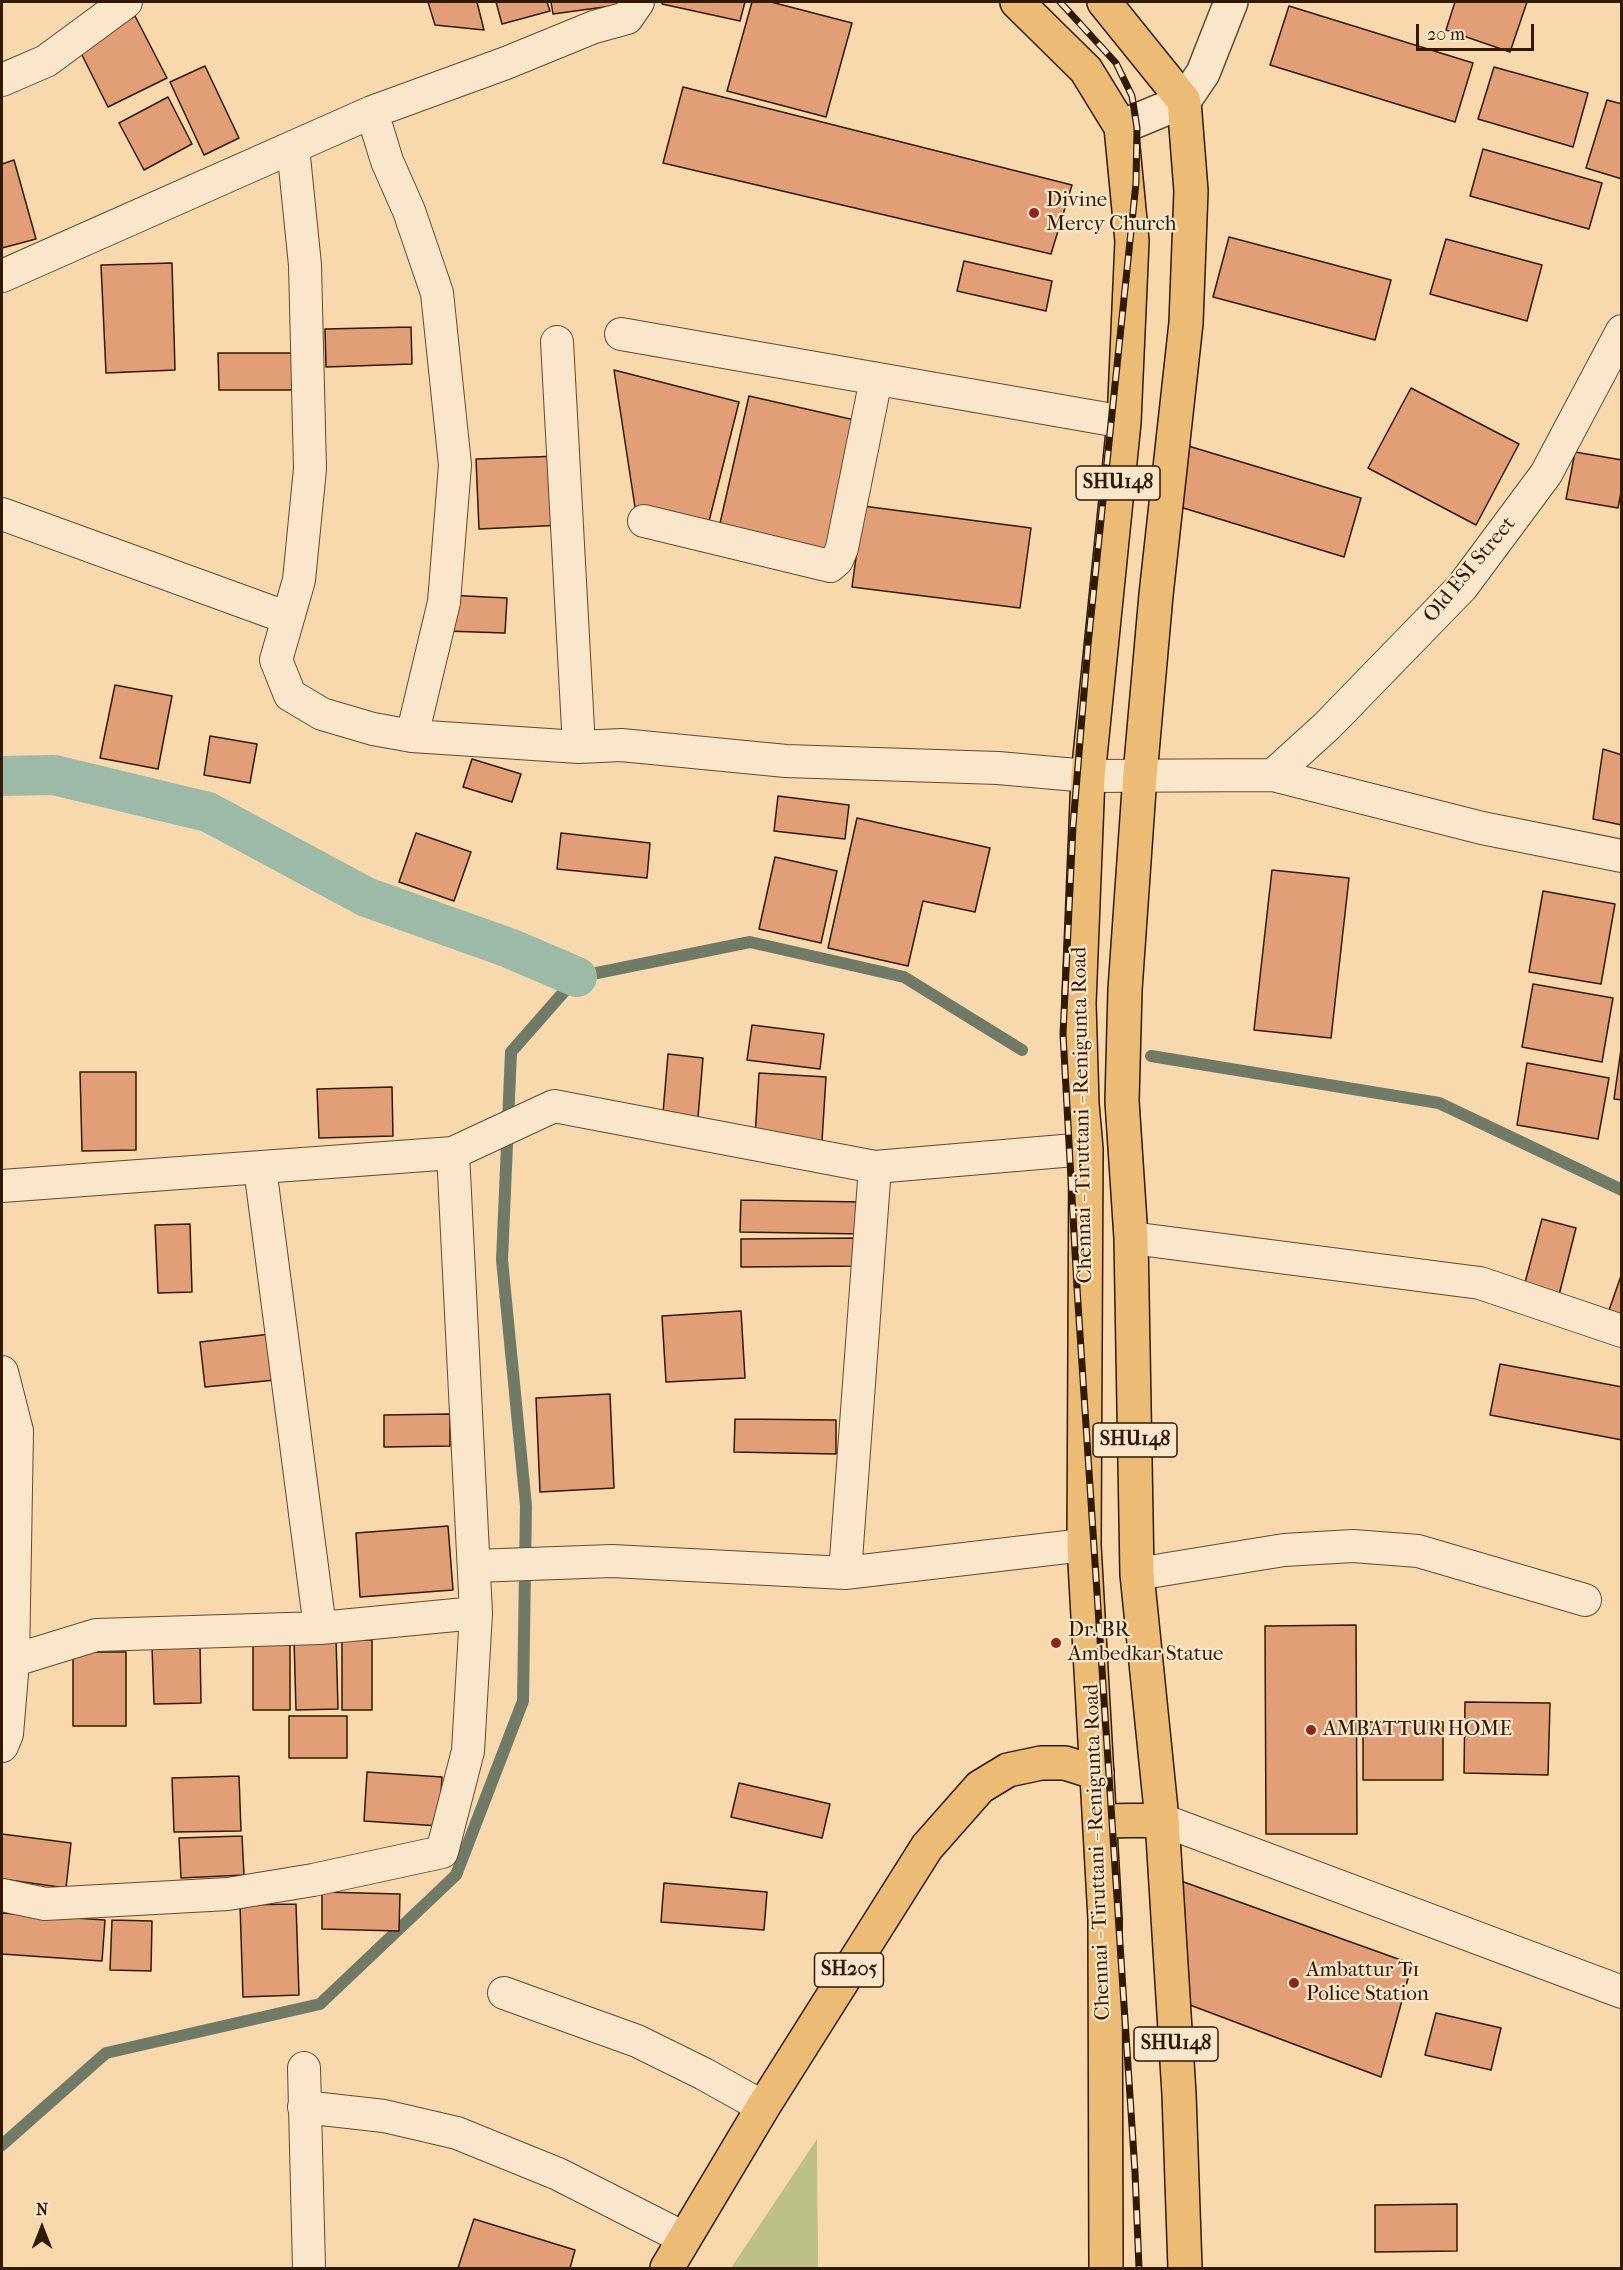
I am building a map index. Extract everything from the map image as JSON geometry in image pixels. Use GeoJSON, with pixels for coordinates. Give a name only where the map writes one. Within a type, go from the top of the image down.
{"type":"FeatureCollection","features":[{"type":"Feature","properties":{"kind":"main road"},"geometry":{"type":"LineString","coordinates":[[1104,2],[1184,101]]}},
{"type":"Feature","properties":{"kind":"main road","name":"Chennai - Tiruttani - Renigunta Road"},"geometry":{"type":"LineString","coordinates":[[1015,4],[1086,70],[1121,126],[1132,241],[1124,422],[1088,776],[1078,1003],[1086,1149],[1084,1545],[1105,1919],[1106,2268]]}},
{"type":"Feature","properties":{"kind":"main road","name":"Chennai - Tiruttani - Renigunta Road"},"geometry":{"type":"LineString","coordinates":[[1184,101],[1191,191],[1186,323],[1140,775],[1125,990],[1122,1101],[1131,1238],[1137,1574],[1162,1820],[1179,2094],[1185,2268]]}},
{"type":"Feature","properties":{"kind":"main road","name":"SH205"},"geometry":{"type":"LineString","coordinates":[[667,2268],[763,2107],[927,1847],[980,1787],[1008,1770],[1041,1763],[1065,1763],[1097,1773]]}},
{"type":"Feature","properties":{"kind":"main road"},"geometry":{"type":"LineString","coordinates":[[1100,1821],[1162,1820]]}},
{"type":"Feature","properties":{"kind":"street"},"geometry":{"type":"LineString","coordinates":[[2,80],[46,61],[126,2]]}},
{"type":"Feature","properties":{"kind":"street"},"geometry":{"type":"LineString","coordinates":[[2,276],[372,111],[506,63],[594,27],[627,18],[638,2]]}},
{"type":"Feature","properties":{"kind":"street"},"geometry":{"type":"LineString","coordinates":[[1121,126],[1184,101],[1203,73],[1232,2]]}},
{"type":"Feature","properties":{"kind":"street"},"geometry":{"type":"LineString","coordinates":[[372,111],[387,161],[409,211],[437,293],[454,465],[444,602],[412,736]]}},
{"type":"Feature","properties":{"kind":"street"},"geometry":{"type":"LineString","coordinates":[[293,147],[305,265],[310,469],[299,580],[276,660],[290,695],[322,714],[374,729],[412,736],[579,747],[621,745],[786,761],[998,768],[1088,776],[1273,775],[1482,828],[1622,856]]}},
{"type":"Feature","properties":{"kind":"street","name":"Old ESI Street"},"geometry":{"type":"LineString","coordinates":[[1273,775],[1327,726],[1462,586],[1546,474],[1621,333]]}},
{"type":"Feature","properties":{"kind":"street"},"geometry":{"type":"LineString","coordinates":[[621,334],[1124,422]]}},
{"type":"Feature","properties":{"kind":"street"},"geometry":{"type":"LineString","coordinates":[[557,342],[579,747]]}},
{"type":"Feature","properties":{"kind":"street"},"geometry":{"type":"LineString","coordinates":[[644,521],[830,566],[837,560],[842,548],[876,379]]}},
{"type":"Feature","properties":{"kind":"street"},"geometry":{"type":"LineString","coordinates":[[2,514],[288,618]]}},
{"type":"Feature","properties":{"kind":"street"},"geometry":{"type":"LineString","coordinates":[[2,1186],[453,1153],[554,1106],[875,1167],[1086,1149]]}},
{"type":"Feature","properties":{"kind":"street"},"geometry":{"type":"LineString","coordinates":[[2,1895],[45,1904],[228,1894],[313,1880],[442,1852],[468,1751],[476,1613],[453,1153]]}},
{"type":"Feature","properties":{"kind":"street"},"geometry":{"type":"LineString","coordinates":[[845,1573],[875,1167]]}},
{"type":"Feature","properties":{"kind":"street"},"geometry":{"type":"LineString","coordinates":[[260,1168],[320,1628]]}},
{"type":"Feature","properties":{"kind":"street"},"geometry":{"type":"LineString","coordinates":[[1131,1238],[1480,1283],[1622,1331]]}},
{"type":"Feature","properties":{"kind":"street"},"geometry":{"type":"LineString","coordinates":[[2,1372],[17,1431],[7,1663],[7,1734],[2,1746]]}},
{"type":"Feature","properties":{"kind":"street"},"geometry":{"type":"LineString","coordinates":[[474,1566],[612,1561],[845,1573],[1084,1545]]}},
{"type":"Feature","properties":{"kind":"street"},"geometry":{"type":"LineString","coordinates":[[1137,1574],[1284,1550],[1353,1546],[1418,1551],[1585,1600]]}},
{"type":"Feature","properties":{"kind":"street"},"geometry":{"type":"LineString","coordinates":[[7,1663],[96,1635],[320,1628],[476,1613]]}},
{"type":"Feature","properties":{"kind":"street"},"geometry":{"type":"LineString","coordinates":[[1162,1820],[1622,1992]]}},
{"type":"Feature","properties":{"kind":"street"},"geometry":{"type":"LineString","coordinates":[[504,1993],[637,2042],[704,2074],[763,2107]]}},
{"type":"Feature","properties":{"kind":"street"},"geometry":{"type":"LineString","coordinates":[[304,2068],[309,2268]]}},
{"type":"Feature","properties":{"kind":"street"},"geometry":{"type":"LineString","coordinates":[[304,2107],[384,2116],[457,2133],[558,2174],[684,2238]]}},
{"type":"Feature","properties":{"kind":"green space"},"geometry":{"type":"Polygon","coordinates":[[[817,2139],[818,2268],[731,2268],[817,2139]]]}},
{"type":"Feature","properties":{"kind":"building"},"geometry":{"type":"Polygon","coordinates":[[[428,2],[477,2],[484,30],[435,25],[428,2]]]}},
{"type":"Feature","properties":{"kind":"building"},"geometry":{"type":"Polygon","coordinates":[[[496,2],[547,2],[550,11],[502,24],[496,2]]]}},
{"type":"Feature","properties":{"kind":"building"},"geometry":{"type":"Polygon","coordinates":[[[551,2],[618,2],[619,5],[553,14],[551,2]]]}},
{"type":"Feature","properties":{"kind":"building"},"geometry":{"type":"Polygon","coordinates":[[[663,2],[745,2],[740,21],[662,4],[663,2]]]}},
{"type":"Feature","properties":{"kind":"building"},"geometry":{"type":"Polygon","coordinates":[[[752,2],[771,2],[852,23],[826,117],[727,91],[752,2]]]}},
{"type":"Feature","properties":{"kind":"building"},"geometry":{"type":"Polygon","coordinates":[[[1455,2],[1527,2],[1510,52],[1446,30],[1455,2]]]}},
{"type":"Feature","properties":{"kind":"building"},"geometry":{"type":"Polygon","coordinates":[[[1289,6],[1473,63],[1455,122],[1270,65],[1289,6]]]}},
{"type":"Feature","properties":{"kind":"building"},"geometry":{"type":"Polygon","coordinates":[[[135,16],[167,78],[108,107],[77,45],[135,16]]]}},
{"type":"Feature","properties":{"kind":"building"},"geometry":{"type":"Polygon","coordinates":[[[205,66],[239,138],[204,155],[170,82],[205,66]]]}},
{"type":"Feature","properties":{"kind":"building"},"geometry":{"type":"Polygon","coordinates":[[[1494,67],[1588,93],[1573,147],[1478,119],[1494,67]]]}},
{"type":"Feature","properties":{"kind":"building"},"geometry":{"type":"Polygon","coordinates":[[[683,87],[1072,185],[1051,254],[663,163],[683,87]]]}},
{"type":"Feature","properties":{"kind":"building"},"geometry":{"type":"Polygon","coordinates":[[[168,97],[192,144],[144,170],[119,123],[168,97]]]}},
{"type":"Feature","properties":{"kind":"building"},"geometry":{"type":"Polygon","coordinates":[[[1607,100],[1622,104],[1622,179],[1586,168],[1607,100]]]}},
{"type":"Feature","properties":{"kind":"building"},"geometry":{"type":"Polygon","coordinates":[[[1483,149],[1602,183],[1589,229],[1470,196],[1483,149]]]}},
{"type":"Feature","properties":{"kind":"building"},"geometry":{"type":"Polygon","coordinates":[[[14,160],[36,239],[2,248],[2,164],[14,160]]]}},
{"type":"Feature","properties":{"kind":"building"},"geometry":{"type":"Polygon","coordinates":[[[1229,237],[1391,280],[1375,340],[1213,297],[1229,237]]]}},
{"type":"Feature","properties":{"kind":"building"},"geometry":{"type":"Polygon","coordinates":[[[1446,239],[1542,265],[1527,321],[1430,294],[1446,239]]]}},
{"type":"Feature","properties":{"kind":"building"},"geometry":{"type":"Polygon","coordinates":[[[964,261],[1052,281],[1046,311],[957,291],[964,261]]]}},
{"type":"Feature","properties":{"kind":"building"},"geometry":{"type":"Polygon","coordinates":[[[172,263],[175,370],[106,373],[101,265],[172,263]]]}},
{"type":"Feature","properties":{"kind":"building"},"geometry":{"type":"Polygon","coordinates":[[[411,327],[412,364],[326,367],[325,329],[411,327]]]}},
{"type":"Feature","properties":{"kind":"building"},"geometry":{"type":"Polygon","coordinates":[[[218,353],[292,353],[292,390],[219,390],[218,353]]]}},
{"type":"Feature","properties":{"kind":"building"},"geometry":{"type":"Polygon","coordinates":[[[614,370],[739,402],[708,525],[635,507],[614,370]]]}},
{"type":"Feature","properties":{"kind":"building"},"geometry":{"type":"Polygon","coordinates":[[[1411,388],[1519,444],[1476,525],[1368,468],[1411,388]]]}},
{"type":"Feature","properties":{"kind":"building"},"geometry":{"type":"Polygon","coordinates":[[[749,396],[859,421],[828,557],[718,532],[749,396]]]}},
{"type":"Feature","properties":{"kind":"building"},"geometry":{"type":"Polygon","coordinates":[[[1185,445],[1361,498],[1344,557],[1167,503],[1185,445]]]}},
{"type":"Feature","properties":{"kind":"building"},"geometry":{"type":"Polygon","coordinates":[[[1575,452],[1622,460],[1622,487],[1618,508],[1566,499],[1575,452]]]}},
{"type":"Feature","properties":{"kind":"building"},"geometry":{"type":"Polygon","coordinates":[[[561,456],[564,525],[479,529],[476,459],[561,456]]]}},
{"type":"Feature","properties":{"kind":"building"},"geometry":{"type":"Polygon","coordinates":[[[863,506],[1031,528],[1020,608],[852,587],[863,506]]]}},
{"type":"Feature","properties":{"kind":"building"},"geometry":{"type":"Polygon","coordinates":[[[446,595],[507,598],[505,633],[445,631],[446,595]]]}},
{"type":"Feature","properties":{"kind":"building"},"geometry":{"type":"Polygon","coordinates":[[[115,685],[172,696],[158,769],[100,758],[115,685]]]}},
{"type":"Feature","properties":{"kind":"building"},"geometry":{"type":"Polygon","coordinates":[[[210,736],[257,744],[250,783],[204,775],[210,736]]]}},
{"type":"Feature","properties":{"kind":"building"},"geometry":{"type":"Polygon","coordinates":[[[1603,749],[1622,755],[1622,825],[1593,819],[1603,749]]]}},
{"type":"Feature","properties":{"kind":"building"},"geometry":{"type":"Polygon","coordinates":[[[472,759],[521,774],[512,802],[463,787],[472,759]]]}},
{"type":"Feature","properties":{"kind":"building"},"geometry":{"type":"Polygon","coordinates":[[[778,796],[849,805],[845,839],[774,831],[778,796]]]}},
{"type":"Feature","properties":{"kind":"building"},"geometry":{"type":"Polygon","coordinates":[[[857,818],[990,848],[975,912],[923,901],[908,966],[828,948],[857,818]]]}},
{"type":"Feature","properties":{"kind":"building"},"geometry":{"type":"Polygon","coordinates":[[[416,833],[471,852],[454,901],[399,882],[416,833]]]}},
{"type":"Feature","properties":{"kind":"building"},"geometry":{"type":"Polygon","coordinates":[[[561,833],[650,843],[647,878],[557,869],[561,833]]]}},
{"type":"Feature","properties":{"kind":"building"},"geometry":{"type":"Polygon","coordinates":[[[775,857],[837,871],[821,943],[759,929],[775,857]]]}},
{"type":"Feature","properties":{"kind":"building"},"geometry":{"type":"Polygon","coordinates":[[[1272,870],[1349,878],[1331,1038],[1254,1030],[1272,870]]]}},
{"type":"Feature","properties":{"kind":"building"},"geometry":{"type":"Polygon","coordinates":[[[1543,891],[1615,904],[1601,984],[1529,972],[1543,891]]]}},
{"type":"Feature","properties":{"kind":"building"},"geometry":{"type":"Polygon","coordinates":[[[1533,984],[1613,998],[1602,1062],[1522,1047],[1533,984]]]}},
{"type":"Feature","properties":{"kind":"building"},"geometry":{"type":"Polygon","coordinates":[[[752,1025],[824,1034],[820,1069],[747,1060],[752,1025]]]}},
{"type":"Feature","properties":{"kind":"building"},"geometry":{"type":"Polygon","coordinates":[[[1622,1042],[1622,1100],[1614,1099],[1622,1042]]]}},
{"type":"Feature","properties":{"kind":"building"},"geometry":{"type":"Polygon","coordinates":[[[668,1054],[703,1058],[697,1129],[662,1125],[668,1054]]]}},
{"type":"Feature","properties":{"kind":"building"},"geometry":{"type":"Polygon","coordinates":[[[1527,1063],[1609,1078],[1598,1139],[1517,1125],[1527,1063]]]}},
{"type":"Feature","properties":{"kind":"building"},"geometry":{"type":"Polygon","coordinates":[[[80,1072],[136,1072],[136,1150],[82,1151],[80,1072]]]}},
{"type":"Feature","properties":{"kind":"building"},"geometry":{"type":"Polygon","coordinates":[[[759,1073],[826,1077],[822,1141],[755,1137],[759,1073]]]}},
{"type":"Feature","properties":{"kind":"building"},"geometry":{"type":"Polygon","coordinates":[[[392,1087],[393,1136],[319,1138],[317,1089],[392,1087]]]}},
{"type":"Feature","properties":{"kind":"building"},"geometry":{"type":"Polygon","coordinates":[[[741,1200],[863,1202],[863,1234],[740,1232],[741,1200]]]}},
{"type":"Feature","properties":{"kind":"building"},"geometry":{"type":"Polygon","coordinates":[[[1542,1219],[1576,1228],[1558,1299],[1523,1290],[1542,1219]]]}},
{"type":"Feature","properties":{"kind":"building"},"geometry":{"type":"Polygon","coordinates":[[[190,1224],[192,1292],[158,1293],[155,1225],[190,1224]]]}},
{"type":"Feature","properties":{"kind":"building"},"geometry":{"type":"Polygon","coordinates":[[[863,1238],[863,1266],[741,1267],[741,1239],[863,1238]]]}},
{"type":"Feature","properties":{"kind":"building"},"geometry":{"type":"Polygon","coordinates":[[[1622,1273],[1622,1321],[1607,1316],[1622,1273]]]}},
{"type":"Feature","properties":{"kind":"building"},"geometry":{"type":"Polygon","coordinates":[[[741,1311],[745,1378],[666,1382],[662,1316],[741,1311]]]}},
{"type":"Feature","properties":{"kind":"building"},"geometry":{"type":"Polygon","coordinates":[[[280,1333],[285,1379],[205,1387],[200,1342],[280,1333]]]}},
{"type":"Feature","properties":{"kind":"building"},"geometry":{"type":"Polygon","coordinates":[[[1500,1364],[1622,1387],[1622,1440],[1490,1415],[1500,1364]]]}},
{"type":"Feature","properties":{"kind":"building"},"geometry":{"type":"Polygon","coordinates":[[[610,1394],[614,1488],[540,1492],[536,1398],[610,1394]]]}},
{"type":"Feature","properties":{"kind":"building"},"geometry":{"type":"Polygon","coordinates":[[[450,1414],[450,1446],[384,1447],[384,1415],[450,1414]]]}},
{"type":"Feature","properties":{"kind":"building"},"geometry":{"type":"Polygon","coordinates":[[[735,1419],[836,1420],[836,1454],[734,1452],[735,1419]]]}},
{"type":"Feature","properties":{"kind":"building"},"geometry":{"type":"Polygon","coordinates":[[[448,1526],[453,1590],[360,1597],[356,1533],[448,1526]]]}},
{"type":"Feature","properties":{"kind":"building","name":"AMBATTUR HOME"},"geometry":{"type":"Polygon","coordinates":[[[1356,1625],[1357,1834],[1266,1834],[1265,1626],[1356,1625]]]}},
{"type":"Feature","properties":{"kind":"building"},"geometry":{"type":"Polygon","coordinates":[[[336,1638],[338,1709],[296,1710],[294,1639],[336,1638]]]}},
{"type":"Feature","properties":{"kind":"building"},"geometry":{"type":"Polygon","coordinates":[[[342,1640],[372,1640],[372,1710],[342,1710],[342,1640]]]}},
{"type":"Feature","properties":{"kind":"building"},"geometry":{"type":"Polygon","coordinates":[[[253,1641],[290,1641],[290,1710],[253,1710],[253,1641]]]}},
{"type":"Feature","properties":{"kind":"building"},"geometry":{"type":"Polygon","coordinates":[[[200,1646],[201,1703],[154,1704],[152,1647],[200,1646]]]}},
{"type":"Feature","properties":{"kind":"building"},"geometry":{"type":"Polygon","coordinates":[[[73,1652],[126,1652],[126,1726],[73,1726],[73,1652]]]}},
{"type":"Feature","properties":{"kind":"building"},"geometry":{"type":"Polygon","coordinates":[[[1465,1702],[1550,1703],[1548,1775],[1464,1773],[1465,1702]]]}},
{"type":"Feature","properties":{"kind":"building"},"geometry":{"type":"Polygon","coordinates":[[[289,1716],[347,1716],[347,1758],[289,1758],[289,1716]]]}},
{"type":"Feature","properties":{"kind":"building"},"geometry":{"type":"Polygon","coordinates":[[[1363,1722],[1443,1722],[1443,1780],[1363,1780],[1363,1722]]]}},
{"type":"Feature","properties":{"kind":"building"},"geometry":{"type":"Polygon","coordinates":[[[367,1772],[442,1777],[439,1826],[364,1821],[367,1772]]]}},
{"type":"Feature","properties":{"kind":"building"},"geometry":{"type":"Polygon","coordinates":[[[239,1776],[241,1831],[174,1832],[172,1778],[239,1776]]]}},
{"type":"Feature","properties":{"kind":"building"},"geometry":{"type":"Polygon","coordinates":[[[739,1783],[830,1804],[822,1838],[731,1817],[739,1783]]]}},
{"type":"Feature","properties":{"kind":"building"},"geometry":{"type":"Polygon","coordinates":[[[2,1834],[71,1843],[66,1888],[2,1879],[2,1834]]]}},
{"type":"Feature","properties":{"kind":"building"},"geometry":{"type":"Polygon","coordinates":[[[242,1836],[244,1875],[181,1878],[179,1838],[242,1836]]]}},
{"type":"Feature","properties":{"kind":"building","name":"Ambattur T1 Police Station"},"geometry":{"type":"Polygon","coordinates":[[[1181,1881],[1412,1964],[1381,2077],[1182,2002],[1181,1881]]]}},
{"type":"Feature","properties":{"kind":"building"},"geometry":{"type":"Polygon","coordinates":[[[664,1883],[767,1892],[764,1930],[661,1922],[664,1883]]]}},
{"type":"Feature","properties":{"kind":"building"},"geometry":{"type":"Polygon","coordinates":[[[322,1892],[400,1894],[399,1931],[322,1929],[322,1892]]]}},
{"type":"Feature","properties":{"kind":"building"},"geometry":{"type":"Polygon","coordinates":[[[296,1904],[299,1995],[243,1997],[240,1905],[296,1904]]]}},
{"type":"Feature","properties":{"kind":"building"},"geometry":{"type":"Polygon","coordinates":[[[2,1913],[105,1920],[102,1961],[2,1954],[2,1913]]]}},
{"type":"Feature","properties":{"kind":"building"},"geometry":{"type":"Polygon","coordinates":[[[112,1920],[152,1921],[151,1971],[110,1970],[112,1920]]]}},
{"type":"Feature","properties":{"kind":"building"},"geometry":{"type":"Polygon","coordinates":[[[1436,2013],[1501,2028],[1491,2070],[1425,2055],[1436,2013]]]}},
{"type":"Feature","properties":{"kind":"building"},"geometry":{"type":"Polygon","coordinates":[[[1457,2204],[1457,2251],[1375,2252],[1375,2205],[1457,2204]]]}},
{"type":"Feature","properties":{"kind":"building"},"geometry":{"type":"Polygon","coordinates":[[[474,2219],[575,2250],[570,2268],[458,2268],[474,2219]]]}},
{"type":"Feature","properties":{"kind":"waterway"},"geometry":{"type":"LineString","coordinates":[[2,776],[54,775],[208,812],[366,897],[509,948],[577,977]]}},
{"type":"Feature","properties":{"kind":"waterway"},"geometry":{"type":"LineString","coordinates":[[2,2145],[106,2053],[320,2004],[456,1875],[523,1701],[526,1506],[502,1260],[511,1052],[577,977],[750,942],[904,977],[1022,1050]]}},
{"type":"Feature","properties":{"kind":"waterway"},"geometry":{"type":"LineString","coordinates":[[1151,1056],[1439,1103],[1622,1190]]}},
{"type":"Feature","properties":{"kind":"railway"},"geometry":{"type":"LineString","coordinates":[[1060,2],[1116,63],[1132,96],[1137,128],[1136,183],[1088,645],[1073,826],[1063,1034],[1077,1288],[1135,2172],[1139,2268]]}},
{"type":"Feature","properties":{"kind":"place","name":"Divine Mercy Church"},"geometry":{"type":"Point","coordinates":[1034,213]}},
{"type":"Feature","properties":{"kind":"place","name":"Dr. BR Ambedkar Statue"},"geometry":{"type":"Point","coordinates":[1056,1643]}},
{"type":"Feature","properties":{"kind":"place","name":"AMBATTUR HOME"},"geometry":{"type":"Point","coordinates":[1311,1730]}},
{"type":"Feature","properties":{"kind":"place","name":"Ambattur T1 Police Station"},"geometry":{"type":"Point","coordinates":[1294,1983]}}]}
